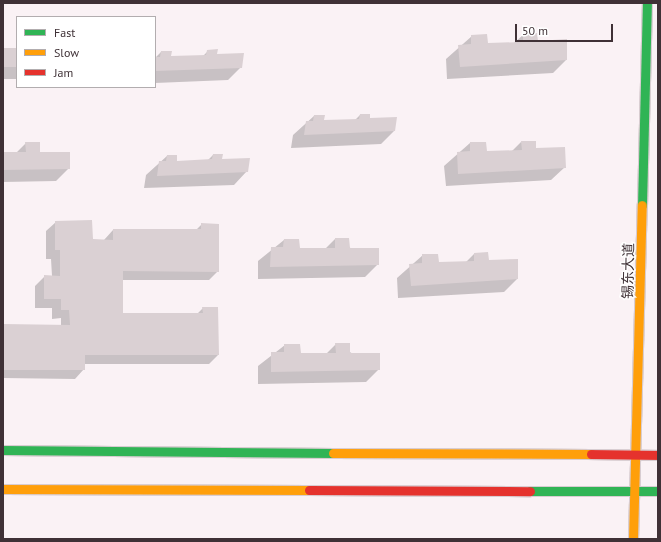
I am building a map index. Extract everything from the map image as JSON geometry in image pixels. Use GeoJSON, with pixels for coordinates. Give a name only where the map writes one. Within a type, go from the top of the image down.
{"type":"FeatureCollection","features":[{"type":"Feature","properties":{"kind":"main road","name":"锡东大道"},"geometry":{"type":"LineString","coordinates":[[633,539],[646,3]]}},
{"type":"Feature","properties":{"kind":"main road"},"geometry":{"type":"LineString","coordinates":[[3,450],[636,453],[658,455]]}},
{"type":"Feature","properties":{"kind":"main road"},"geometry":{"type":"LineString","coordinates":[[3,489],[658,491]]}},
{"type":"Feature","properties":{"kind":"building"},"geometry":{"type":"Polygon","coordinates":[[[537,33],[538,41],[567,39],[567,60],[460,67],[458,45],[471,44],[471,35],[487,34],[488,43],[523,42],[523,34],[537,33]]]}},
{"type":"Feature","properties":{"kind":"building"},"geometry":{"type":"Polygon","coordinates":[[[3,48],[16,48],[16,67],[3,67],[3,48]]]}},
{"type":"Feature","properties":{"kind":"building"},"geometry":{"type":"Polygon","coordinates":[[[218,49],[217,54],[244,53],[242,68],[156,71],[156,57],[160,57],[161,51],[172,51],[171,56],[206,55],[207,50],[218,49]]]}},
{"type":"Feature","properties":{"kind":"building"},"geometry":{"type":"Polygon","coordinates":[[[360,114],[370,114],[370,118],[397,117],[395,131],[304,135],[306,121],[313,121],[314,115],[325,115],[324,120],[359,119],[360,114]]]}},
{"type":"Feature","properties":{"kind":"building"},"geometry":{"type":"Polygon","coordinates":[[[521,141],[536,141],[536,148],[565,147],[566,168],[458,174],[457,152],[470,151],[470,142],[486,142],[487,151],[522,150],[521,141]]]}},
{"type":"Feature","properties":{"kind":"building"},"geometry":{"type":"Polygon","coordinates":[[[25,142],[40,142],[40,152],[70,152],[70,169],[3,170],[3,152],[26,152],[25,142]]]}},
{"type":"Feature","properties":{"kind":"building"},"geometry":{"type":"Polygon","coordinates":[[[213,154],[223,154],[222,159],[250,158],[248,172],[157,176],[159,161],[166,161],[167,155],[177,155],[177,161],[212,159],[213,154]]]}},
{"type":"Feature","properties":{"kind":"building"},"geometry":{"type":"Polygon","coordinates":[[[92,220],[93,239],[113,240],[113,229],[201,229],[201,223],[219,224],[219,272],[123,271],[123,313],[203,313],[202,307],[218,307],[219,355],[85,355],[85,370],[3,370],[3,324],[70,325],[69,310],[61,310],[61,299],[44,299],[44,275],[60,276],[60,250],[55,250],[55,221],[92,220]]]}},
{"type":"Feature","properties":{"kind":"building"},"geometry":{"type":"Polygon","coordinates":[[[335,238],[349,238],[350,248],[379,248],[379,265],[270,267],[271,247],[283,247],[284,239],[299,239],[300,248],[335,248],[335,238]]]}},
{"type":"Feature","properties":{"kind":"building"},"geometry":{"type":"Polygon","coordinates":[[[488,252],[489,260],[518,259],[518,279],[411,286],[409,264],[422,263],[422,254],[438,254],[439,262],[474,261],[474,253],[488,252]]]}},
{"type":"Feature","properties":{"kind":"building"},"geometry":{"type":"Polygon","coordinates":[[[335,343],[350,343],[350,353],[380,353],[380,370],[271,372],[271,352],[284,352],[284,344],[300,344],[301,353],[336,353],[335,343]]]}},
{"type":"Feature","properties":{"kind":"traffic: fast"},"geometry":{"type":"LineString","coordinates":[[642,205],[647,3]]}},
{"type":"Feature","properties":{"kind":"traffic: fast"},"geometry":{"type":"LineString","coordinates":[[3,450],[333,453]]}},
{"type":"Feature","properties":{"kind":"traffic: fast"},"geometry":{"type":"LineString","coordinates":[[530,491],[658,491]]}},
{"type":"Feature","properties":{"kind":"traffic: slow"},"geometry":{"type":"LineString","coordinates":[[633,539],[642,205]]}},
{"type":"Feature","properties":{"kind":"traffic: slow"},"geometry":{"type":"LineString","coordinates":[[333,453],[591,454]]}},
{"type":"Feature","properties":{"kind":"traffic: slow"},"geometry":{"type":"LineString","coordinates":[[3,489],[309,490]]}},
{"type":"Feature","properties":{"kind":"traffic: jam"},"geometry":{"type":"LineString","coordinates":[[591,454],[658,455]]}},
{"type":"Feature","properties":{"kind":"traffic: jam"},"geometry":{"type":"LineString","coordinates":[[309,490],[530,491]]}}]}
